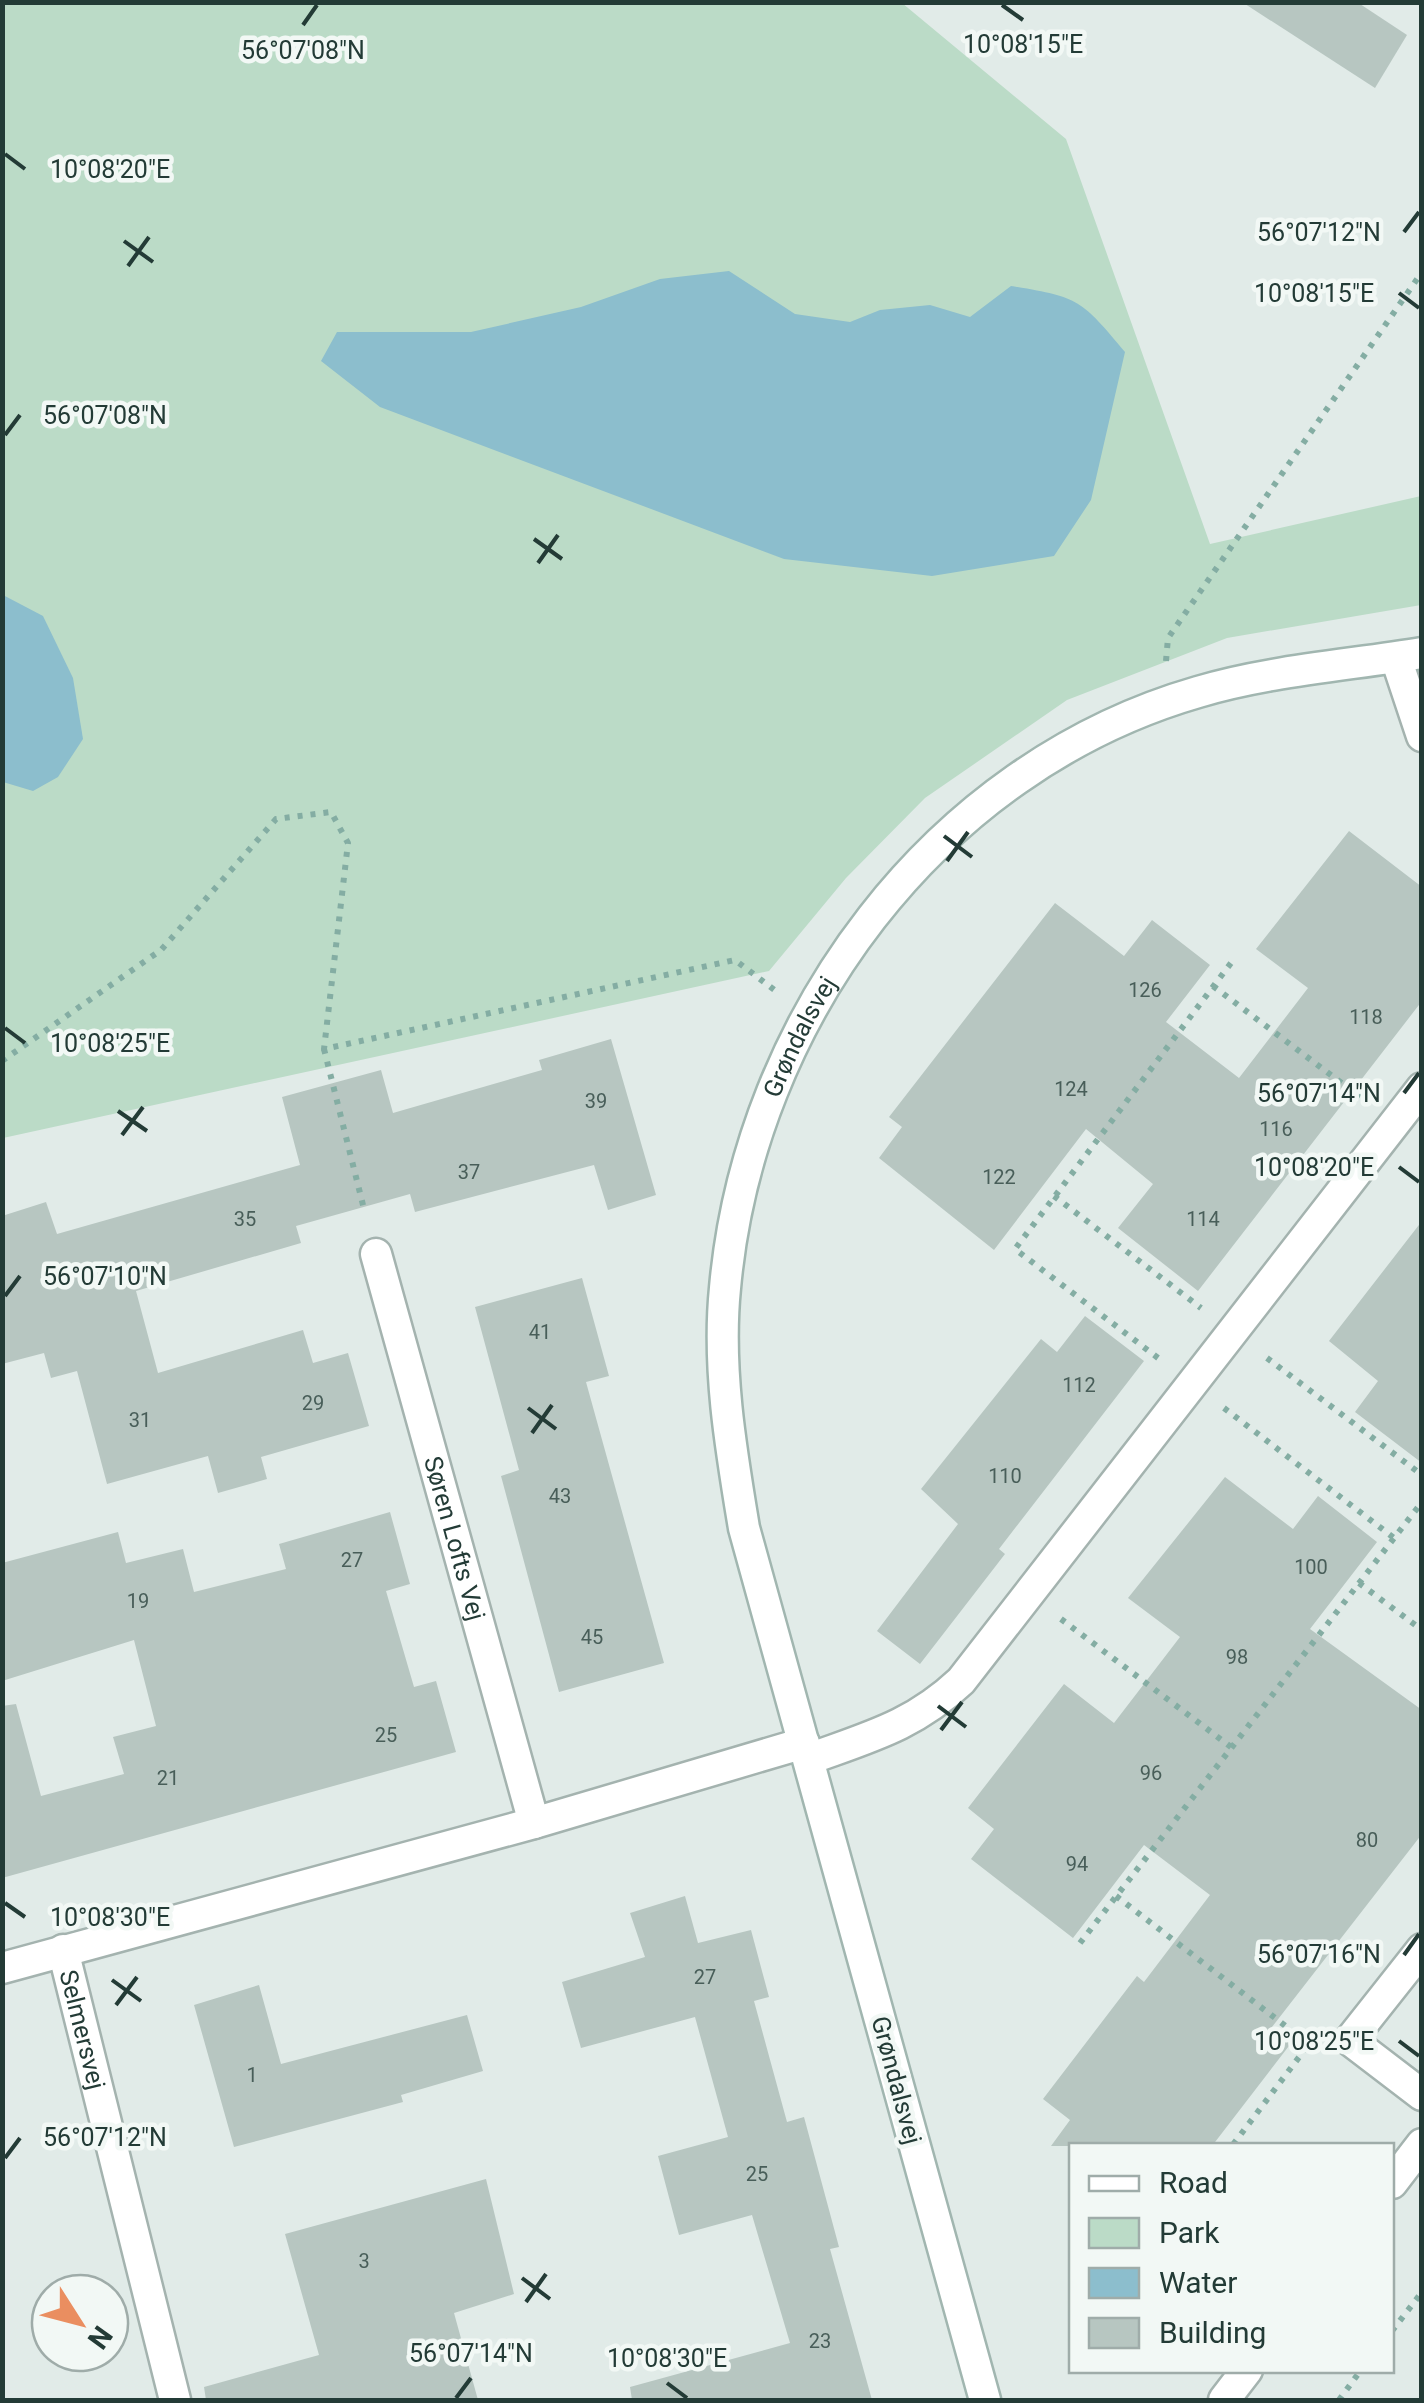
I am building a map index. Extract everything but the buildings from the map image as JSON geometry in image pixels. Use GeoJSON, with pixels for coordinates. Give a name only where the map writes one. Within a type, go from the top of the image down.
{"type":"FeatureCollection","features":[{"type":"Feature","properties":{"kind":"street","name":"Grøndalsvej"},"geometry":{"type":"LineString","coordinates":[[985,2400],[744,1528],[732,1452],[724,1288],[750,1154],[776,1078],[806,1014],[891,893],[981,806],[1085,737],[1200,691],[1409,656],[1422,736]]}},
{"type":"Feature","properties":{"kind":"street"},"geometry":{"type":"LineString","coordinates":[[2,1968],[897,1728],[931,1710],[960,1682],[1422,1088]]}},
{"type":"Feature","properties":{"kind":"street","name":"Søren Lofts Vej"},"geometry":{"type":"LineString","coordinates":[[376,1254],[534,1823]]}},
{"type":"Feature","properties":{"kind":"street"},"geometry":{"type":"LineString","coordinates":[[1422,1949],[1350,2040],[1422,2095]]}},
{"type":"Feature","properties":{"kind":"street","name":"Selmersvej"},"geometry":{"type":"LineString","coordinates":[[63,1950],[175,2400]]}},
{"type":"Feature","properties":{"kind":"street"},"geometry":{"type":"LineString","coordinates":[[1394,2180],[1422,2144]]}},
{"type":"Feature","properties":{"kind":"street"},"geometry":{"type":"LineString","coordinates":[[1224,2400],[1245,2373]]}},
{"type":"Feature","properties":{"kind":"path"},"geometry":{"type":"LineString","coordinates":[[1162,704],[1168,638],[1422,272]]}},
{"type":"Feature","properties":{"kind":"path"},"geometry":{"type":"LineString","coordinates":[[2,1061],[161,950],[276,819],[330,812],[348,843],[324,1049],[376,1254]]}},
{"type":"Feature","properties":{"kind":"path"},"geometry":{"type":"LineString","coordinates":[[324,1049],[736,960],[806,1014]]}},
{"type":"Feature","properties":{"kind":"path"},"geometry":{"type":"LineString","coordinates":[[1231,963],[1015,1249],[1394,1538]]}},
{"type":"Feature","properties":{"kind":"path"},"geometry":{"type":"LineString","coordinates":[[1213,986],[1394,1124]]}},
{"type":"Feature","properties":{"kind":"path"},"geometry":{"type":"LineString","coordinates":[[1080,1943],[1422,1502]]}},
{"type":"Feature","properties":{"kind":"path"},"geometry":{"type":"LineString","coordinates":[[1359,1582],[1422,1630]]}},
{"type":"Feature","properties":{"kind":"path"},"geometry":{"type":"LineString","coordinates":[[1028,1594],[1231,1748]]}},
{"type":"Feature","properties":{"kind":"path"},"geometry":{"type":"LineString","coordinates":[[1116,1896],[1309,2044],[1234,2143]]}},
{"type":"Feature","properties":{"kind":"path"},"geometry":{"type":"LineString","coordinates":[[1394,2328],[1422,2292]]}},
{"type":"Feature","properties":{"kind":"path"},"geometry":{"type":"LineString","coordinates":[[1338,2400],[1360,2373]]}},
{"type":"Feature","properties":{"kind":"green space"},"geometry":{"type":"Polygon","coordinates":[[[2,3],[902,3],[1066,139],[1210,544],[1421,496],[1421,605],[1227,638],[1067,700],[925,798],[846,878],[769,971],[3,1138],[2,3]]]}},
{"type":"Feature","properties":{"kind":"water"},"geometry":{"type":"Polygon","coordinates":[[[729,271],[795,314],[850,322],[880,310],[930,305],[970,317],[1011,286],[1065,298],[1087,311],[1125,352],[1091,500],[1054,556],[932,576],[784,559],[380,407],[321,361],[337,332],[471,332],[581,307],[660,279],[729,271]]]}},
{"type":"Feature","properties":{"kind":"water"},"geometry":{"type":"Polygon","coordinates":[[[3,595],[43,616],[73,678],[83,739],[58,777],[33,791],[3,782],[3,595]]]}}]}
